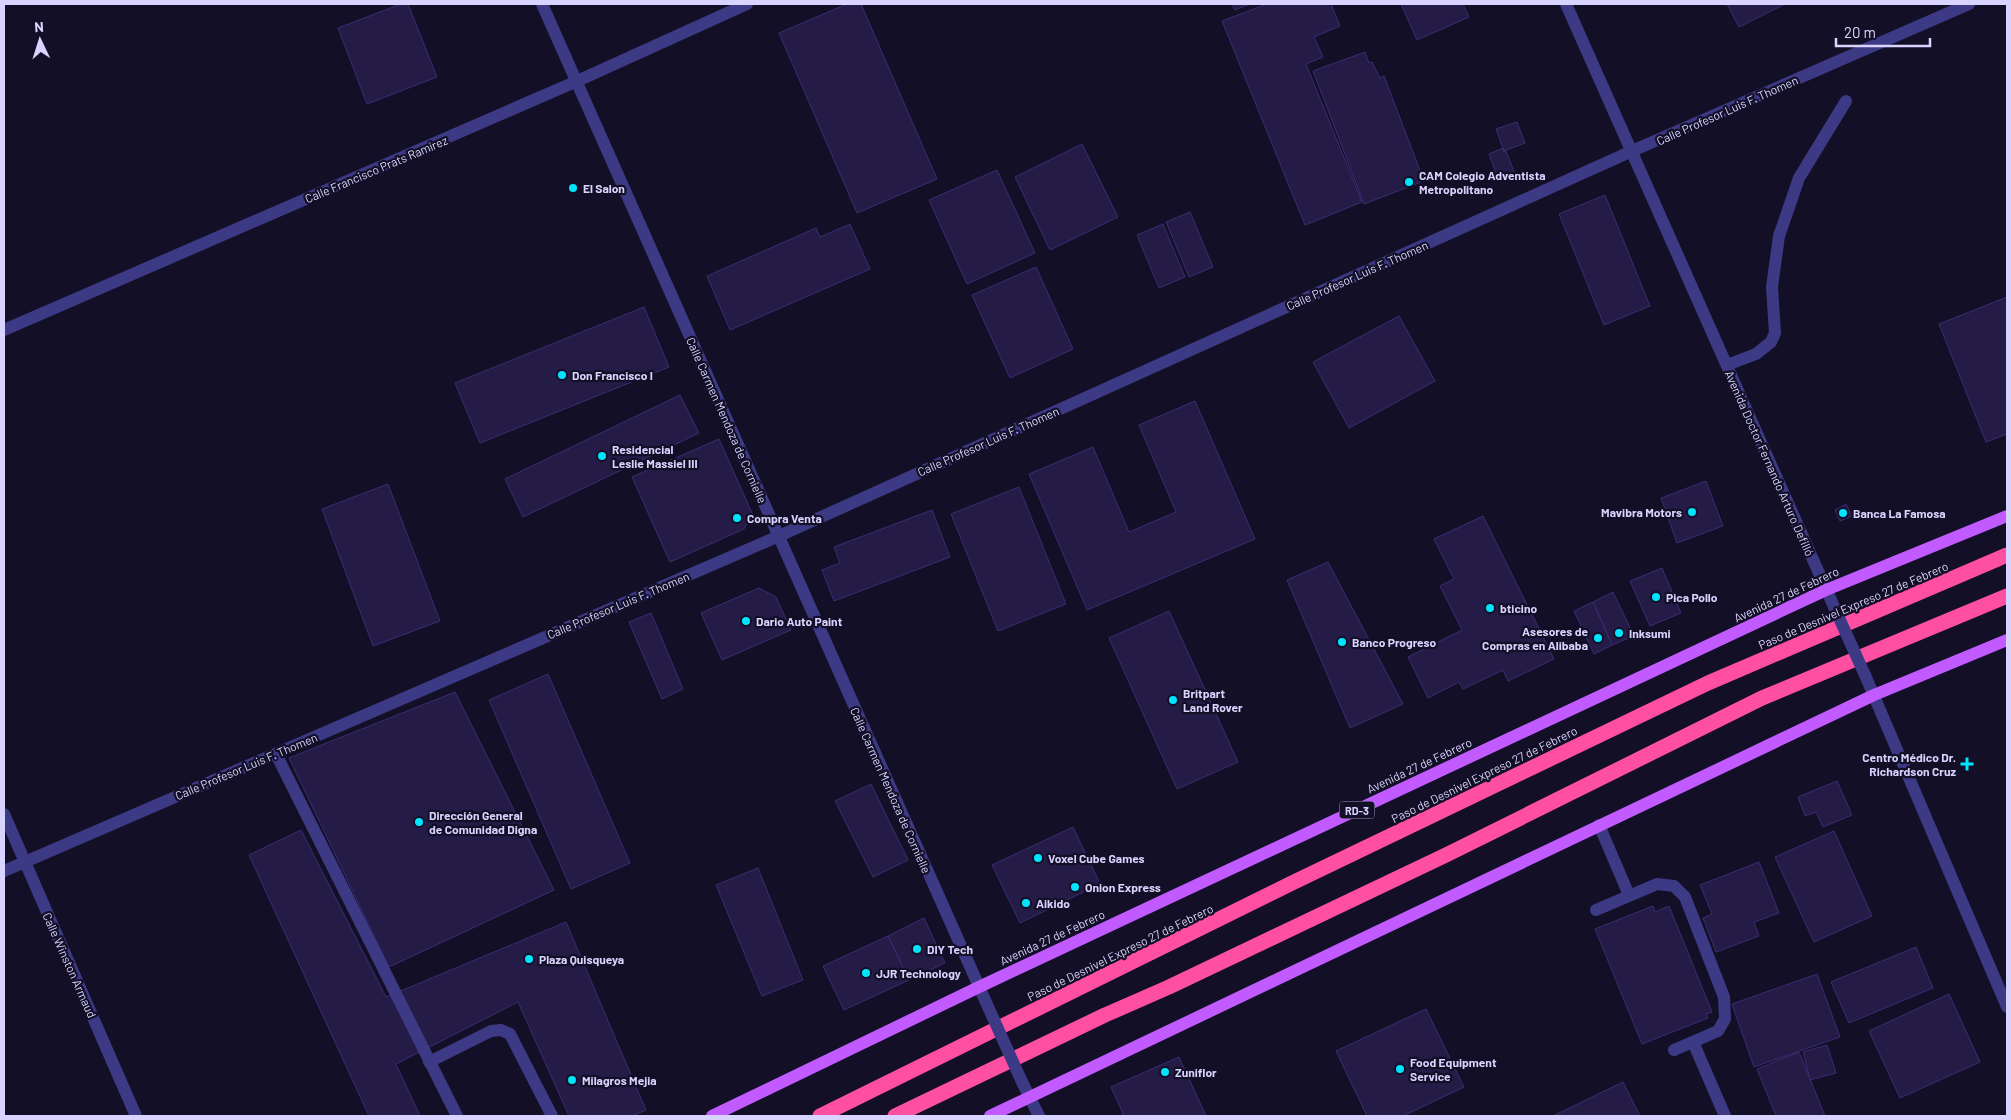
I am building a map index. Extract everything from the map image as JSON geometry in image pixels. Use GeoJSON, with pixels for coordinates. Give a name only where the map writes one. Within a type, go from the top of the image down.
{"type":"FeatureCollection","features":[{"type":"Feature","properties":{"kind":"highway","name":"Paso de Desnivel Expreso 27 de Febrero"},"geometry":{"type":"LineString","coordinates":[[820,1116],[1292,883],[1708,683],[2007,555]]}},
{"type":"Feature","properties":{"kind":"highway"},"geometry":{"type":"LineString","coordinates":[[895,1116],[1446,855],[1762,698],[2007,596]]}},
{"type":"Feature","properties":{"kind":"main road","name":"Avenida 27 de Febrero"},"geometry":{"type":"LineString","coordinates":[[712,1116],[979,987],[1826,590],[2007,516]]}},
{"type":"Feature","properties":{"kind":"main road"},"geometry":{"type":"LineString","coordinates":[[990,1116],[1874,695],[2007,640]]}},
{"type":"Feature","properties":{"kind":"street","name":"Calle Carmen Mendoza de Cornielle"},"geometry":{"type":"LineString","coordinates":[[542,4],[575,82],[1029,1097]]}},
{"type":"Feature","properties":{"kind":"street","name":"Calle Francisco Prats Ramírez"},"geometry":{"type":"LineString","coordinates":[[4,330],[575,82],[747,4]]}},
{"type":"Feature","properties":{"kind":"street","name":"Avenida Doctor Fernando Arturo Defilló"},"geometry":{"type":"LineString","coordinates":[[1566,4],[1874,695],[2007,1007]]}},
{"type":"Feature","properties":{"kind":"street","name":"Calle Profesor Luis F. Thomen"},"geometry":{"type":"LineString","coordinates":[[4,871],[779,536],[1632,151],[1969,4]]}},
{"type":"Feature","properties":{"kind":"street"},"geometry":{"type":"LineString","coordinates":[[1727,365],[1756,354],[1771,342],[1775,333],[1772,287],[1779,236],[1799,178],[1846,101]]}},
{"type":"Feature","properties":{"kind":"street"},"geometry":{"type":"LineString","coordinates":[[276,754],[456,1116]]}},
{"type":"Feature","properties":{"kind":"street","name":"Calle Winston Armaud"},"geometry":{"type":"LineString","coordinates":[[4,814],[136,1116]]}},
{"type":"Feature","properties":{"kind":"street"},"geometry":{"type":"LineString","coordinates":[[1599,826],[1629,895]]}},
{"type":"Feature","properties":{"kind":"street"},"geometry":{"type":"LineString","coordinates":[[1596,910],[1656,884],[1674,886],[1685,896],[1724,997],[1725,1019],[1718,1031],[1674,1050]]}},
{"type":"Feature","properties":{"kind":"street"},"geometry":{"type":"LineString","coordinates":[[429,1062],[491,1031],[501,1030],[510,1034],[552,1116]]}},
{"type":"Feature","properties":{"kind":"street"},"geometry":{"type":"LineString","coordinates":[[1693,1042],[1726,1116]]}},
{"type":"Feature","properties":{"kind":"street"},"geometry":{"type":"LineString","coordinates":[[1029,1097],[1039,1116]]}},
{"type":"Feature","properties":{"kind":"building"},"geometry":{"type":"Polygon","coordinates":[[[401,4],[408,4],[437,77],[367,104],[338,28],[401,4]]]}},
{"type":"Feature","properties":{"kind":"building"},"geometry":{"type":"Polygon","coordinates":[[[847,4],[861,4],[937,179],[857,213],[779,33],[847,4]]]}},
{"type":"Feature","properties":{"kind":"building"},"geometry":{"type":"Polygon","coordinates":[[[1232,4],[1250,4],[1235,10],[1232,4]]]}},
{"type":"Feature","properties":{"kind":"building"},"geometry":{"type":"Polygon","coordinates":[[[1267,4],[1331,4],[1340,26],[1314,37],[1323,57],[1306,64],[1362,202],[1305,225],[1222,21],[1267,4]]]}},
{"type":"Feature","properties":{"kind":"building"},"geometry":{"type":"Polygon","coordinates":[[[1401,4],[1463,4],[1469,17],[1417,40],[1401,4]]]}},
{"type":"Feature","properties":{"kind":"building"},"geometry":{"type":"Polygon","coordinates":[[[1727,4],[1785,4],[1739,27],[1727,4]]]}},
{"type":"Feature","properties":{"kind":"building"},"geometry":{"type":"Polygon","coordinates":[[[1365,52],[1369,63],[1372,62],[1380,78],[1384,76],[1424,181],[1364,204],[1313,71],[1365,52]]]}},
{"type":"Feature","properties":{"kind":"building"},"geometry":{"type":"Polygon","coordinates":[[[1517,122],[1525,143],[1504,151],[1496,129],[1517,122]]]}},
{"type":"Feature","properties":{"kind":"building"},"geometry":{"type":"Polygon","coordinates":[[[1082,144],[1118,217],[1050,250],[1015,177],[1082,144]]]}},
{"type":"Feature","properties":{"kind":"building"},"geometry":{"type":"Polygon","coordinates":[[[1503,148],[1515,174],[1498,179],[1489,154],[1503,148]]]}},
{"type":"Feature","properties":{"kind":"building"},"geometry":{"type":"Polygon","coordinates":[[[997,170],[1035,253],[967,284],[929,200],[997,170]]]}},
{"type":"Feature","properties":{"kind":"building"},"geometry":{"type":"Polygon","coordinates":[[[1605,195],[1650,306],[1604,325],[1559,214],[1605,195]]]}},
{"type":"Feature","properties":{"kind":"building"},"geometry":{"type":"Polygon","coordinates":[[[1190,212],[1213,267],[1189,277],[1166,222],[1190,212]]]}},
{"type":"Feature","properties":{"kind":"building"},"geometry":{"type":"Polygon","coordinates":[[[850,224],[870,269],[730,330],[707,276],[816,228],[820,237],[850,224]]]}},
{"type":"Feature","properties":{"kind":"building"},"geometry":{"type":"Polygon","coordinates":[[[1163,224],[1185,277],[1159,288],[1137,235],[1163,224]]]}},
{"type":"Feature","properties":{"kind":"building"},"geometry":{"type":"Polygon","coordinates":[[[1036,267],[1073,349],[1010,378],[972,295],[1036,267]]]}},
{"type":"Feature","properties":{"kind":"building"},"geometry":{"type":"Polygon","coordinates":[[[2007,297],[2007,434],[1986,442],[1939,324],[2007,297]]]}},
{"type":"Feature","properties":{"kind":"building","name":"Don Francisco I"},"geometry":{"type":"Polygon","coordinates":[[[644,307],[669,367],[480,443],[455,383],[644,307]]]}},
{"type":"Feature","properties":{"kind":"building"},"geometry":{"type":"Polygon","coordinates":[[[1399,316],[1435,381],[1349,428],[1313,362],[1399,316]]]}},
{"type":"Feature","properties":{"kind":"building","name":"Residencial Leslie Massiel III"},"geometry":{"type":"Polygon","coordinates":[[[680,395],[699,433],[523,517],[505,479],[680,395]]]}},
{"type":"Feature","properties":{"kind":"building"},"geometry":{"type":"Polygon","coordinates":[[[1195,401],[1255,539],[1087,610],[1029,474],[1093,447],[1129,532],[1176,512],[1139,425],[1195,401]]]}},
{"type":"Feature","properties":{"kind":"building"},"geometry":{"type":"Polygon","coordinates":[[[719,439],[752,513],[744,529],[670,562],[632,477],[719,439]]]}},
{"type":"Feature","properties":{"kind":"building","name":"Mavibra Motors"},"geometry":{"type":"Polygon","coordinates":[[[1706,481],[1723,526],[1677,543],[1661,498],[1706,481]]]}},
{"type":"Feature","properties":{"kind":"building"},"geometry":{"type":"Polygon","coordinates":[[[388,484],[440,621],[373,646],[322,509],[388,484]]]}},
{"type":"Feature","properties":{"kind":"building"},"geometry":{"type":"Polygon","coordinates":[[[1019,487],[1066,604],[998,631],[951,514],[1019,487]]]}},
{"type":"Feature","properties":{"kind":"building","name":"Banca La Famosa"},"geometry":{"type":"Polygon","coordinates":[[[1846,504],[1852,516],[1840,521],[1835,510],[1846,504]]]}},
{"type":"Feature","properties":{"kind":"building"},"geometry":{"type":"Polygon","coordinates":[[[932,510],[950,557],[834,601],[822,570],[840,563],[834,547],[932,510]]]}},
{"type":"Feature","properties":{"kind":"building","name":"bticino"},"geometry":{"type":"Polygon","coordinates":[[[1483,516],[1554,659],[1508,681],[1503,670],[1463,689],[1459,682],[1428,698],[1408,657],[1462,630],[1440,586],[1454,579],[1434,539],[1483,516]]]}},
{"type":"Feature","properties":{"kind":"building","name":"Banco Progreso"},"geometry":{"type":"Polygon","coordinates":[[[1328,562],[1403,704],[1350,728],[1287,580],[1328,562]]]}},
{"type":"Feature","properties":{"kind":"building","name":"Pica Pollo"},"geometry":{"type":"Polygon","coordinates":[[[1662,568],[1681,613],[1650,626],[1630,581],[1662,568]]]}},
{"type":"Feature","properties":{"kind":"building","name":"Dario Auto Paint"},"geometry":{"type":"Polygon","coordinates":[[[759,588],[776,597],[791,630],[722,660],[701,613],[759,588]]]}},
{"type":"Feature","properties":{"kind":"building"},"geometry":{"type":"Polygon","coordinates":[[[1613,592],[1634,636],[1612,645],[1593,602],[1613,592]]]}},
{"type":"Feature","properties":{"kind":"building"},"geometry":{"type":"Polygon","coordinates":[[[1593,602],[1612,645],[1594,654],[1574,611],[1593,602]]]}},
{"type":"Feature","properties":{"kind":"building","name":"Britpart Land Rover"},"geometry":{"type":"Polygon","coordinates":[[[1169,611],[1238,762],[1177,789],[1109,638],[1169,611]]]}},
{"type":"Feature","properties":{"kind":"building"},"geometry":{"type":"Polygon","coordinates":[[[651,613],[683,689],[662,699],[629,622],[651,613]]]}},
{"type":"Feature","properties":{"kind":"building"},"geometry":{"type":"Polygon","coordinates":[[[548,674],[630,863],[571,889],[489,700],[548,674]]]}},
{"type":"Feature","properties":{"kind":"building","name":"Dirección General de Comunidad Digna"},"geometry":{"type":"Polygon","coordinates":[[[455,692],[554,890],[389,967],[289,758],[455,692]]]}},
{"type":"Feature","properties":{"kind":"building"},"geometry":{"type":"Polygon","coordinates":[[[1837,781],[1852,815],[1823,827],[1816,812],[1805,816],[1798,797],[1837,781]]]}},
{"type":"Feature","properties":{"kind":"building"},"geometry":{"type":"Polygon","coordinates":[[[871,784],[908,860],[873,877],[835,801],[871,784]]]}},
{"type":"Feature","properties":{"kind":"building"},"geometry":{"type":"Polygon","coordinates":[[[1073,827],[1100,884],[1020,923],[992,865],[1073,827]]]}},
{"type":"Feature","properties":{"kind":"building","name":"Plaza Quisqueya"},"geometry":{"type":"Polygon","coordinates":[[[301,830],[386,997],[566,922],[646,1110],[632,1116],[569,1116],[518,1002],[396,1064],[420,1116],[369,1116],[249,855],[301,830]]]}},
{"type":"Feature","properties":{"kind":"building"},"geometry":{"type":"Polygon","coordinates":[[[1834,831],[1872,916],[1814,942],[1775,857],[1834,831]]]}},
{"type":"Feature","properties":{"kind":"building"},"geometry":{"type":"Polygon","coordinates":[[[1759,862],[1779,913],[1754,922],[1759,936],[1716,952],[1703,918],[1712,914],[1700,885],[1759,862]]]}},
{"type":"Feature","properties":{"kind":"building"},"geometry":{"type":"Polygon","coordinates":[[[758,868],[803,980],[762,996],[716,885],[758,868]]]}},
{"type":"Feature","properties":{"kind":"building"},"geometry":{"type":"Polygon","coordinates":[[[1653,906],[1655,912],[1669,906],[1712,1012],[1706,1014],[1708,1018],[1642,1044],[1595,929],[1653,906]]]}},
{"type":"Feature","properties":{"kind":"building","name":"DIY Tech"},"geometry":{"type":"Polygon","coordinates":[[[924,918],[945,963],[909,980],[888,936],[924,918]]]}},
{"type":"Feature","properties":{"kind":"building","name":"JJR Technology"},"geometry":{"type":"Polygon","coordinates":[[[888,936],[909,980],[844,1010],[823,966],[888,936]]]}},
{"type":"Feature","properties":{"kind":"building"},"geometry":{"type":"Polygon","coordinates":[[[1916,947],[1933,988],[1849,1023],[1831,982],[1916,947]]]}},
{"type":"Feature","properties":{"kind":"building"},"geometry":{"type":"Polygon","coordinates":[[[1817,974],[1840,1037],[1754,1067],[1732,1004],[1817,974]]]}},
{"type":"Feature","properties":{"kind":"building"},"geometry":{"type":"Polygon","coordinates":[[[1949,994],[1980,1062],[1900,1098],[1869,1031],[1949,994]]]}},
{"type":"Feature","properties":{"kind":"building","name":"Food Equipment Service"},"geometry":{"type":"Polygon","coordinates":[[[1426,1009],[1464,1087],[1403,1116],[1367,1116],[1336,1051],[1426,1009]]]}},
{"type":"Feature","properties":{"kind":"building"},"geometry":{"type":"Polygon","coordinates":[[[1827,1045],[1836,1073],[1810,1080],[1803,1052],[1827,1045]]]}},
{"type":"Feature","properties":{"kind":"building"},"geometry":{"type":"Polygon","coordinates":[[[1799,1052],[1825,1116],[1776,1116],[1757,1069],[1799,1052]]]}},
{"type":"Feature","properties":{"kind":"building","name":"Zuniflor"},"geometry":{"type":"Polygon","coordinates":[[[1179,1057],[1206,1116],[1124,1116],[1111,1087],[1179,1057]]]}},
{"type":"Feature","properties":{"kind":"building"},"geometry":{"type":"Polygon","coordinates":[[[1623,1082],[1640,1116],[1553,1116],[1623,1082]]]}},
{"type":"Feature","properties":{"kind":"place","name":"CAM Colegio Adventista Metropolitano"},"geometry":{"type":"Point","coordinates":[1409,182]}},
{"type":"Feature","properties":{"kind":"place","name":"El Salon"},"geometry":{"type":"Point","coordinates":[573,188]}},
{"type":"Feature","properties":{"kind":"place","name":"Don Francisco I"},"geometry":{"type":"Point","coordinates":[562,375]}},
{"type":"Feature","properties":{"kind":"place","name":"Residencial Leslie Massiel III"},"geometry":{"type":"Point","coordinates":[602,456]}},
{"type":"Feature","properties":{"kind":"place","name":"Mavibra Motors"},"geometry":{"type":"Point","coordinates":[1692,512]}},
{"type":"Feature","properties":{"kind":"place","name":"Banca La Famosa"},"geometry":{"type":"Point","coordinates":[1843,513]}},
{"type":"Feature","properties":{"kind":"place","name":"Compra Venta"},"geometry":{"type":"Point","coordinates":[737,518]}},
{"type":"Feature","properties":{"kind":"place","name":"Pica Pollo"},"geometry":{"type":"Point","coordinates":[1656,597]}},
{"type":"Feature","properties":{"kind":"place","name":"bticino"},"geometry":{"type":"Point","coordinates":[1490,608]}},
{"type":"Feature","properties":{"kind":"place","name":"Dario Auto Paint"},"geometry":{"type":"Point","coordinates":[746,621]}},
{"type":"Feature","properties":{"kind":"place","name":"Inksumi"},"geometry":{"type":"Point","coordinates":[1619,633]}},
{"type":"Feature","properties":{"kind":"place","name":"Asesores de Compras en Alibaba"},"geometry":{"type":"Point","coordinates":[1598,638]}},
{"type":"Feature","properties":{"kind":"place","name":"Banco Progreso"},"geometry":{"type":"Point","coordinates":[1342,642]}},
{"type":"Feature","properties":{"kind":"place","name":"Britpart Land Rover"},"geometry":{"type":"Point","coordinates":[1173,700]}},
{"type":"Feature","properties":{"kind":"place","name":"Centro Médico Dr. Richardson Cruz"},"geometry":{"type":"Point","coordinates":[1967,764]}},
{"type":"Feature","properties":{"kind":"place","name":"Dirección General de Comunidad Digna"},"geometry":{"type":"Point","coordinates":[419,822]}},
{"type":"Feature","properties":{"kind":"place","name":"Voxel Cube Games"},"geometry":{"type":"Point","coordinates":[1038,858]}},
{"type":"Feature","properties":{"kind":"place","name":"Onion Express"},"geometry":{"type":"Point","coordinates":[1075,887]}},
{"type":"Feature","properties":{"kind":"place","name":"Aikido"},"geometry":{"type":"Point","coordinates":[1026,903]}},
{"type":"Feature","properties":{"kind":"place","name":"DIY Tech"},"geometry":{"type":"Point","coordinates":[917,949]}},
{"type":"Feature","properties":{"kind":"place","name":"Plaza Quisqueya"},"geometry":{"type":"Point","coordinates":[529,959]}},
{"type":"Feature","properties":{"kind":"place","name":"JJR Technology"},"geometry":{"type":"Point","coordinates":[866,973]}},
{"type":"Feature","properties":{"kind":"place","name":"Food Equipment Service"},"geometry":{"type":"Point","coordinates":[1400,1069]}},
{"type":"Feature","properties":{"kind":"place","name":"Zuniflor"},"geometry":{"type":"Point","coordinates":[1165,1072]}},
{"type":"Feature","properties":{"kind":"place","name":"Milagros Mejia"},"geometry":{"type":"Point","coordinates":[572,1080]}}]}
